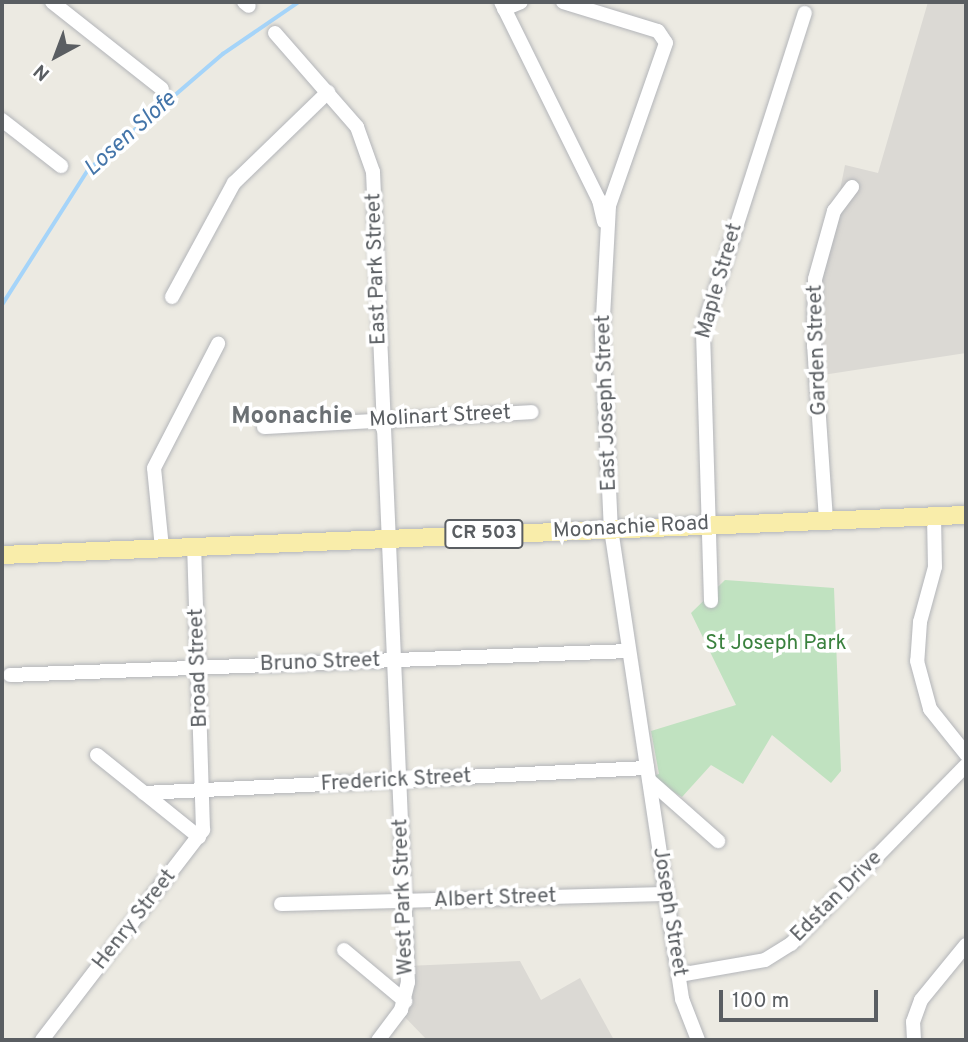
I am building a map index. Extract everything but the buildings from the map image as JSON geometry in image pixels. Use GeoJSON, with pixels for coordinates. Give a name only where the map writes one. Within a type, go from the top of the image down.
{"type":"FeatureCollection","features":[{"type":"Feature","properties":{"kind":"main road","name":"Moonachie Road"},"geometry":{"type":"LineString","coordinates":[[2,555],[966,515]]}},
{"type":"Feature","properties":{"kind":"street"},"geometry":{"type":"LineString","coordinates":[[52,2],[162,89]]}},
{"type":"Feature","properties":{"kind":"street","name":"East Joseph Street"},"geometry":{"type":"LineString","coordinates":[[521,2],[503,5],[599,200],[606,233]]}},
{"type":"Feature","properties":{"kind":"street","name":"East Joseph Street"},"geometry":{"type":"LineString","coordinates":[[563,2],[658,31],[666,43],[609,206],[602,334],[611,529],[648,774]]}},
{"type":"Feature","properties":{"kind":"street","name":"Maple Street"},"geometry":{"type":"LineString","coordinates":[[711,601],[703,330],[805,13]]}},
{"type":"Feature","properties":{"kind":"street","name":"East Park Street"},"geometry":{"type":"LineString","coordinates":[[275,33],[328,92],[364,139],[373,172],[394,660]]}},
{"type":"Feature","properties":{"kind":"street"},"geometry":{"type":"LineString","coordinates":[[172,297],[234,183],[328,92]]}},
{"type":"Feature","properties":{"kind":"street"},"geometry":{"type":"LineString","coordinates":[[2,120],[61,166]]}},
{"type":"Feature","properties":{"kind":"street","name":"Garden Street"},"geometry":{"type":"LineString","coordinates":[[826,520],[814,346],[815,279],[834,211],[852,187]]}},
{"type":"Feature","properties":{"kind":"street"},"geometry":{"type":"LineString","coordinates":[[162,548],[154,468],[218,344]]}},
{"type":"Feature","properties":{"kind":"street","name":"Molinart Street"},"geometry":{"type":"LineString","coordinates":[[264,427],[532,412]]}},
{"type":"Feature","properties":{"kind":"street"},"geometry":{"type":"LineString","coordinates":[[934,516],[935,567],[920,622],[917,661],[930,709],[966,754]]}},
{"type":"Feature","properties":{"kind":"street","name":"Broad Street"},"geometry":{"type":"LineString","coordinates":[[194,547],[204,790]]}},
{"type":"Feature","properties":{"kind":"street","name":"Bruno Street"},"geometry":{"type":"LineString","coordinates":[[10,675],[629,651]]}},
{"type":"Feature","properties":{"kind":"street","name":"West Park Street"},"geometry":{"type":"LineString","coordinates":[[378,1040],[405,1001],[405,902],[394,660]]}},
{"type":"Feature","properties":{"kind":"street"},"geometry":{"type":"LineString","coordinates":[[96,755],[199,837]]}},
{"type":"Feature","properties":{"kind":"street","name":"Edstan Drive"},"geometry":{"type":"LineString","coordinates":[[679,975],[765,960],[791,944],[966,765]]}},
{"type":"Feature","properties":{"kind":"street"},"geometry":{"type":"LineString","coordinates":[[648,774],[718,841]]}},
{"type":"Feature","properties":{"kind":"street","name":"Frederick Street"},"geometry":{"type":"LineString","coordinates":[[144,793],[400,780],[648,774]]}},
{"type":"Feature","properties":{"kind":"street","name":"Joseph Street"},"geometry":{"type":"LineString","coordinates":[[648,774],[686,1015],[698,1040]]}},
{"type":"Feature","properties":{"kind":"street","name":"Henry Street"},"geometry":{"type":"LineString","coordinates":[[42,1040],[199,837],[205,821],[204,790]]}},
{"type":"Feature","properties":{"kind":"street","name":"Albert Street"},"geometry":{"type":"LineString","coordinates":[[281,904],[667,894]]}},
{"type":"Feature","properties":{"kind":"street"},"geometry":{"type":"LineString","coordinates":[[914,1040],[913,1022],[921,1000],[966,945]]}},
{"type":"Feature","properties":{"kind":"street"},"geometry":{"type":"LineString","coordinates":[[344,950],[405,1001]]}},
{"type":"Feature","properties":{"kind":"shaded area"},"geometry":{"type":"Polygon","coordinates":[[[928,2],[966,2],[966,353],[816,376],[812,332],[845,165],[878,173],[928,2]]]}},
{"type":"Feature","properties":{"kind":"shaded area"},"geometry":{"type":"Polygon","coordinates":[[[520,961],[541,1000],[580,978],[614,1040],[427,1040],[400,1012],[407,966],[520,961]]]}},
{"type":"Feature","properties":{"kind":"green space","name":"St Joseph Park"},"geometry":{"type":"Polygon","coordinates":[[[725,580],[834,588],[841,771],[831,783],[772,735],[743,784],[711,765],[682,797],[649,777],[659,774],[651,731],[736,705],[691,613],[725,580]]]}},
{"type":"Feature","properties":{"kind":"waterway","name":"Losen Slofe"},"geometry":{"type":"LineString","coordinates":[[2,305],[88,170],[223,54],[299,2]]}},
{"type":"Feature","properties":{"kind":"district","name":"Moonachie"},"geometry":{"type":"Point","coordinates":[292,418]}}]}
